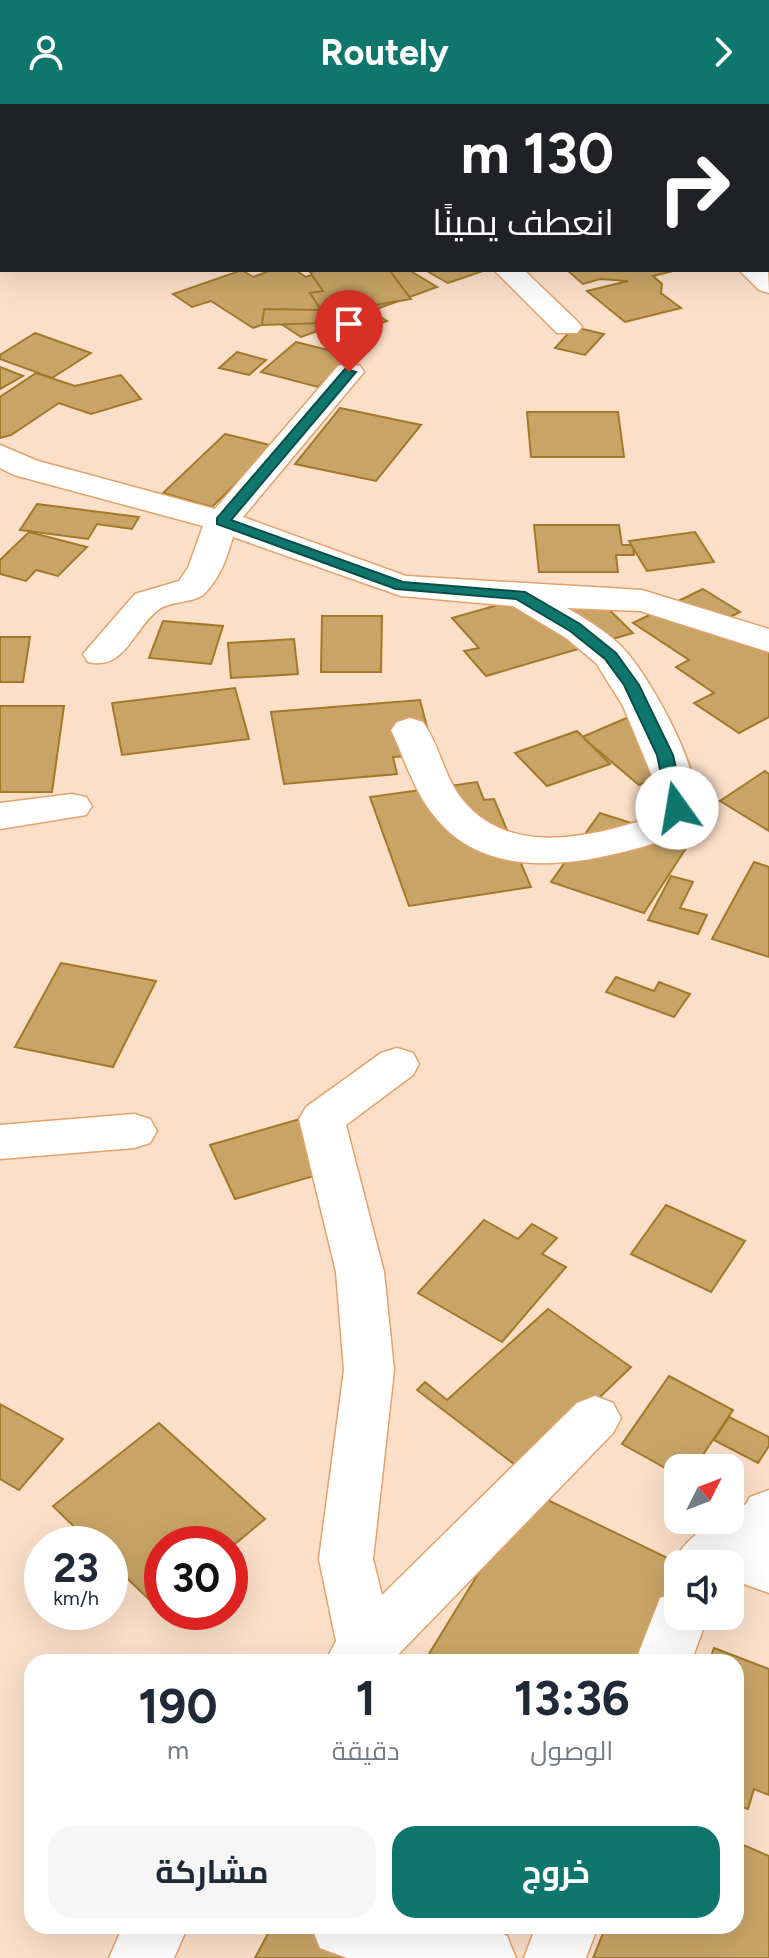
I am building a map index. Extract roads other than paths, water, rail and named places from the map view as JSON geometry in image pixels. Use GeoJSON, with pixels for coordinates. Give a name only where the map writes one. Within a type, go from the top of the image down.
{"type":"FeatureCollection","features":[{"type":"Feature","properties":{"kind":"street"},"geometry":{"type":"LineString","coordinates":[[510,272],[567,327]]}},
{"type":"Feature","properties":{"kind":"street"},"geometry":{"type":"LineString","coordinates":[[101,654],[147,601],[191,588],[205,569],[222,521],[349,372]]}},
{"type":"Feature","properties":{"kind":"street"},"geometry":{"type":"LineString","coordinates":[[9,469],[222,521],[401,586],[642,601],[769,641]]}},
{"type":"Feature","properties":{"kind":"street"},"geometry":{"type":"LineString","coordinates":[[410,730],[448,808],[486,842],[537,852],[624,841],[667,826],[677,808],[665,755],[632,685],[610,656],[575,627],[520,595]]}},
{"type":"Feature","properties":{"kind":"street"},"geometry":{"type":"LineString","coordinates":[[0,816],[72,806]]}},
{"type":"Feature","properties":{"kind":"street"},"geometry":{"type":"LineString","coordinates":[[359,1654],[346,1559],[369,1370],[360,1272],[322,1119],[397,1064]]}},
{"type":"Feature","properties":{"kind":"street"},"geometry":{"type":"LineString","coordinates":[[0,1142],[134,1131]]}},
{"type":"Feature","properties":{"kind":"street"},"geometry":{"type":"LineString","coordinates":[[361,1654],[595,1418]]}},
{"type":"Feature","properties":{"kind":"street"},"geometry":{"type":"LineString","coordinates":[[719,1550],[765,1521],[769,1513]]}},
{"type":"Feature","properties":{"kind":"street"},"geometry":{"type":"LineString","coordinates":[[744,1564],[769,1569]]}},
{"type":"Feature","properties":{"kind":"street"},"geometry":{"type":"LineString","coordinates":[[666,1654],[675,1630]]}},
{"type":"Feature","properties":{"kind":"street"},"geometry":{"type":"LineString","coordinates":[[140,1958],[153,1934]]}},
{"type":"Feature","properties":{"kind":"street"},"geometry":{"type":"LineString","coordinates":[[383,1934],[475,1952],[485,1958]]}},
{"type":"Feature","properties":{"kind":"street"},"geometry":{"type":"LineString","coordinates":[[555,1958],[564,1934]]}}]}
